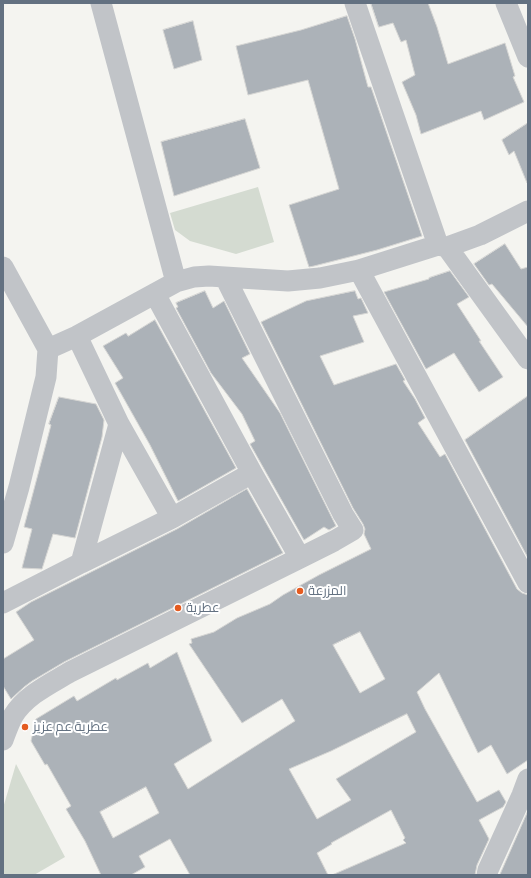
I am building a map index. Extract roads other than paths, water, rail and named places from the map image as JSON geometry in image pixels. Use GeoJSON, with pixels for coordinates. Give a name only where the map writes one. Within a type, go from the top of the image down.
{"type":"FeatureCollection","features":[{"type":"Feature","properties":{"kind":"street"},"geometry":{"type":"LineString","coordinates":[[355,3],[443,246],[528,359]]}},
{"type":"Feature","properties":{"kind":"street"},"geometry":{"type":"LineString","coordinates":[[506,3],[528,57]]}},
{"type":"Feature","properties":{"kind":"street"},"geometry":{"type":"LineString","coordinates":[[104,4],[176,282]]}},
{"type":"Feature","properties":{"kind":"street"},"geometry":{"type":"LineString","coordinates":[[48,349],[77,336],[176,282],[194,276],[288,280],[320,278],[359,270],[480,235],[528,211]]}},
{"type":"Feature","properties":{"kind":"street"},"geometry":{"type":"LineString","coordinates":[[3,268],[48,349],[46,377],[19,487],[3,543]]}},
{"type":"Feature","properties":{"kind":"street"},"geometry":{"type":"LineString","coordinates":[[359,270],[528,583]]}},
{"type":"Feature","properties":{"kind":"street"},"geometry":{"type":"LineString","coordinates":[[3,740],[12,717],[26,701],[34,694],[70,672],[334,541],[353,530],[343,514],[225,277]]}},
{"type":"Feature","properties":{"kind":"street"},"geometry":{"type":"LineString","coordinates":[[155,294],[300,558]]}},
{"type":"Feature","properties":{"kind":"street"},"geometry":{"type":"LineString","coordinates":[[77,336],[119,424],[172,518]]}},
{"type":"Feature","properties":{"kind":"street"},"geometry":{"type":"LineString","coordinates":[[81,563],[119,424]]}},
{"type":"Feature","properties":{"kind":"street"},"geometry":{"type":"LineString","coordinates":[[3,603],[172,518],[252,473]]}},
{"type":"Feature","properties":{"kind":"street"},"geometry":{"type":"LineString","coordinates":[[487,875],[520,801],[528,779]]}},
{"type":"Feature","properties":{"kind":"place","name":"المزرعة"},"geometry":{"type":"Point","coordinates":[300,591]}},
{"type":"Feature","properties":{"kind":"place","name":"عطرية"},"geometry":{"type":"Point","coordinates":[178,608]}},
{"type":"Feature","properties":{"kind":"place","name":"عطرية عم عزيز"},"geometry":{"type":"Point","coordinates":[25,727]}}]}
